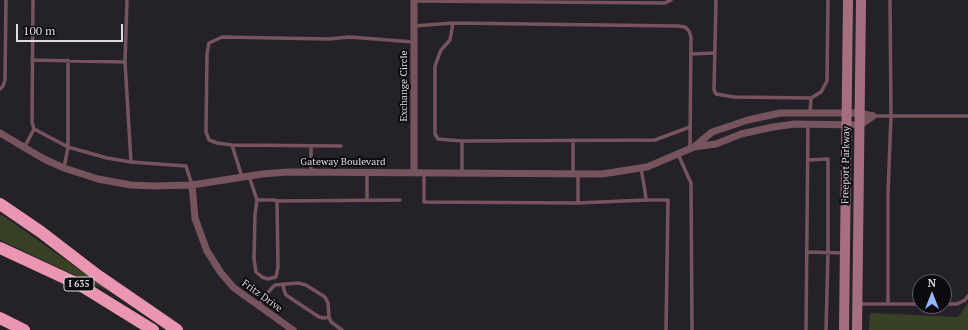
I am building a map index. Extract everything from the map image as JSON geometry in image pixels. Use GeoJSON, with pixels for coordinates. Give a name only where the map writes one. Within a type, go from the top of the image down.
{"type":"FeatureCollection","features":[{"type":"Feature","properties":{"kind":"highway"},"geometry":{"type":"LineString","coordinates":[[0,204],[41,232],[97,275],[177,330]]}},
{"type":"Feature","properties":{"kind":"highway","name":"I 635"},"geometry":{"type":"LineString","coordinates":[[0,248],[80,285],[153,330]]}},
{"type":"Feature","properties":{"kind":"highway"},"geometry":{"type":"LineString","coordinates":[[0,318],[24,330]]}},
{"type":"Feature","properties":{"kind":"main road","name":"Freeport Parkway"},"geometry":{"type":"LineString","coordinates":[[844,330],[848,0]]}},
{"type":"Feature","properties":{"kind":"main road","name":"Freeport Parkway"},"geometry":{"type":"LineString","coordinates":[[857,330],[861,0]]}},
{"type":"Feature","properties":{"kind":"street","name":"Exchange Circle"},"geometry":{"type":"LineString","coordinates":[[414,0],[414,173]]}},
{"type":"Feature","properties":{"kind":"street","name":"Gateway Boulevard"},"geometry":{"type":"LineString","coordinates":[[692,148],[712,132],[748,120],[780,113],[847,112],[873,116]]}},
{"type":"Feature","properties":{"kind":"street"},"geometry":{"type":"LineString","coordinates":[[860,125],[873,116]]}},
{"type":"Feature","properties":{"kind":"street","name":"Gateway Boulevard"},"geometry":{"type":"LineString","coordinates":[[0,133],[24,148],[64,168],[98,179],[154,186],[192,185],[288,172],[602,174],[641,168],[664,161],[692,148],[716,144],[741,134],[773,127],[795,124],[860,125]]}},
{"type":"Feature","properties":{"kind":"street","name":"Fritz Drive"},"geometry":{"type":"LineString","coordinates":[[192,185],[195,218],[207,251],[221,273],[234,288],[293,330]]}},
{"type":"Feature","properties":{"kind":"lane"},"geometry":{"type":"LineString","coordinates":[[0,89],[5,80],[6,0]]}},
{"type":"Feature","properties":{"kind":"lane"},"geometry":{"type":"LineString","coordinates":[[24,148],[34,129],[32,122],[33,0]]}},
{"type":"Feature","properties":{"kind":"lane"},"geometry":{"type":"LineString","coordinates":[[127,0],[125,62],[131,162]]}},
{"type":"Feature","properties":{"kind":"lane"},"geometry":{"type":"LineString","coordinates":[[414,0],[665,3],[671,0]]}},
{"type":"Feature","properties":{"kind":"lane"},"geometry":{"type":"LineString","coordinates":[[716,0],[714,90],[716,94],[734,97],[811,98],[821,92],[827,81],[828,0]]}},
{"type":"Feature","properties":{"kind":"lane"},"geometry":{"type":"LineString","coordinates":[[888,304],[888,193],[891,116],[890,0]]}},
{"type":"Feature","properties":{"kind":"lane"},"geometry":{"type":"LineString","coordinates":[[414,26],[453,23],[685,27],[689,31],[691,37],[690,127],[692,148]]}},
{"type":"Feature","properties":{"kind":"lane"},"geometry":{"type":"LineString","coordinates":[[453,23],[450,40],[441,50],[435,66],[434,134],[438,139],[462,141],[655,140],[690,127]]}},
{"type":"Feature","properties":{"kind":"lane"},"geometry":{"type":"LineString","coordinates":[[341,146],[232,145],[212,142],[209,140],[206,132],[207,54],[209,43],[222,36],[330,39],[349,38],[414,42]]}},
{"type":"Feature","properties":{"kind":"lane"},"geometry":{"type":"LineString","coordinates":[[691,54],[715,53]]}},
{"type":"Feature","properties":{"kind":"lane"},"geometry":{"type":"LineString","coordinates":[[32,60],[125,62]]}},
{"type":"Feature","properties":{"kind":"lane"},"geometry":{"type":"LineString","coordinates":[[64,168],[68,146],[68,60]]}},
{"type":"Feature","properties":{"kind":"lane"},"geometry":{"type":"LineString","coordinates":[[810,112],[811,98]]}},
{"type":"Feature","properties":{"kind":"lane"},"geometry":{"type":"LineString","coordinates":[[873,116],[968,116]]}},
{"type":"Feature","properties":{"kind":"lane"},"geometry":{"type":"LineString","coordinates":[[806,330],[808,124]]}},
{"type":"Feature","properties":{"kind":"lane"},"geometry":{"type":"LineString","coordinates":[[34,129],[68,146],[107,158],[131,162],[186,166],[192,185]]}},
{"type":"Feature","properties":{"kind":"lane"},"geometry":{"type":"LineString","coordinates":[[573,140],[578,203]]}},
{"type":"Feature","properties":{"kind":"lane"},"geometry":{"type":"LineString","coordinates":[[462,141],[462,173]]}},
{"type":"Feature","properties":{"kind":"lane"},"geometry":{"type":"LineString","coordinates":[[232,145],[245,177],[257,200],[255,215],[254,259],[256,272],[262,278],[268,279],[276,277],[278,267],[277,201]]}},
{"type":"Feature","properties":{"kind":"lane"},"geometry":{"type":"LineString","coordinates":[[311,146],[311,172]]}},
{"type":"Feature","properties":{"kind":"lane"},"geometry":{"type":"LineString","coordinates":[[678,154],[691,183],[692,330]]}},
{"type":"Feature","properties":{"kind":"lane"},"geometry":{"type":"LineString","coordinates":[[808,160],[828,159],[826,330]]}},
{"type":"Feature","properties":{"kind":"lane"},"geometry":{"type":"LineString","coordinates":[[641,168],[646,200]]}},
{"type":"Feature","properties":{"kind":"lane"},"geometry":{"type":"LineString","coordinates":[[367,172],[367,200]]}},
{"type":"Feature","properties":{"kind":"lane"},"geometry":{"type":"LineString","coordinates":[[424,173],[424,202],[578,203],[668,200],[666,330]]}},
{"type":"Feature","properties":{"kind":"lane"},"geometry":{"type":"LineString","coordinates":[[257,200],[400,200]]}},
{"type":"Feature","properties":{"kind":"lane"},"geometry":{"type":"LineString","coordinates":[[807,252],[845,253]]}},
{"type":"Feature","properties":{"kind":"lane"},"geometry":{"type":"LineString","coordinates":[[271,278],[274,287]]}},
{"type":"Feature","properties":{"kind":"lane"},"geometry":{"type":"LineString","coordinates":[[258,306],[274,287],[283,284],[298,283],[306,285],[325,297],[328,303],[331,322],[342,330]]}},
{"type":"Feature","properties":{"kind":"lane"},"geometry":{"type":"LineString","coordinates":[[283,284],[286,295],[319,317],[329,317]]}},
{"type":"Feature","properties":{"kind":"lane"},"geometry":{"type":"LineString","coordinates":[[952,304],[957,304],[965,300],[968,296]]}},
{"type":"Feature","properties":{"kind":"lane"},"geometry":{"type":"LineString","coordinates":[[858,304],[912,304]]}},
{"type":"Feature","properties":{"kind":"green space"},"geometry":{"type":"Polygon","coordinates":[[[0,214],[5,217],[111,292],[0,240],[0,214]]]}},
{"type":"Feature","properties":{"kind":"green space"},"geometry":{"type":"Polygon","coordinates":[[[968,303],[968,330],[869,330],[870,313],[958,317],[968,303]]]}}]}
